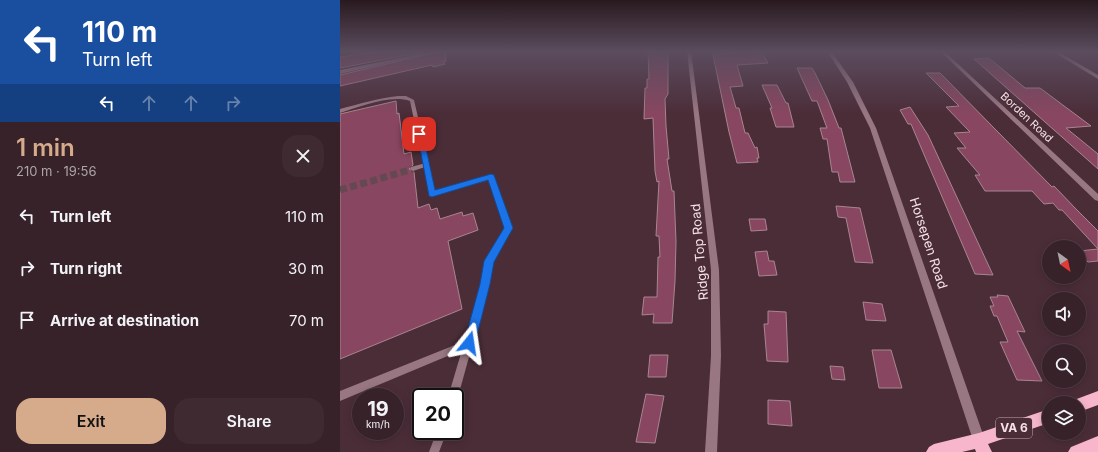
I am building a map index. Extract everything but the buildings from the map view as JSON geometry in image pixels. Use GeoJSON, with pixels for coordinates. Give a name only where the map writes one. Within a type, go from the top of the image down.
{"type":"FeatureCollection","features":[{"type":"Feature","properties":{"kind":"main road"},"geometry":{"type":"LineString","coordinates":[[1086,402],[1098,398]]}},
{"type":"Feature","properties":{"kind":"main road","name":"VA 6"},"geometry":{"type":"LineString","coordinates":[[934,452],[981,446],[1042,419]]}},
{"type":"Feature","properties":{"kind":"main road"},"geometry":{"type":"LineString","coordinates":[[1076,452],[1098,444]]}},
{"type":"Feature","properties":{"kind":"street","name":"Ridge Top Road"},"geometry":{"type":"LineString","coordinates":[[692,72],[716,270],[716,356],[711,452]]}},
{"type":"Feature","properties":{"kind":"street","name":"Horsepen Road"},"geometry":{"type":"LineString","coordinates":[[843,72],[850,82],[873,128],[981,446]]}},
{"type":"Feature","properties":{"kind":"street","name":"Borden Road"},"geometry":{"type":"LineString","coordinates":[[964,72],[1098,198]]}},
{"type":"Feature","properties":{"kind":"street"},"geometry":{"type":"LineString","coordinates":[[413,169],[426,165]]}},
{"type":"Feature","properties":{"kind":"lane"},"geometry":{"type":"LineString","coordinates":[[340,111],[392,98],[408,97],[412,100],[432,194],[491,177],[508,228],[489,261],[485,284],[456,388]]}},
{"type":"Feature","properties":{"kind":"lane"},"geometry":{"type":"LineString","coordinates":[[340,396],[469,343]]}},
{"type":"Feature","properties":{"kind":"lane"},"geometry":{"type":"LineString","coordinates":[[434,452],[439,440]]}},
{"type":"Feature","properties":{"kind":"tunnel"},"geometry":{"type":"LineString","coordinates":[[340,190],[413,169]]}},
{"type":"Feature","properties":{"kind":"route"},"geometry":{"type":"LineString","coordinates":[[419,134],[432,194],[491,177],[508,228],[489,261],[485,284],[469,343]]}}]}
